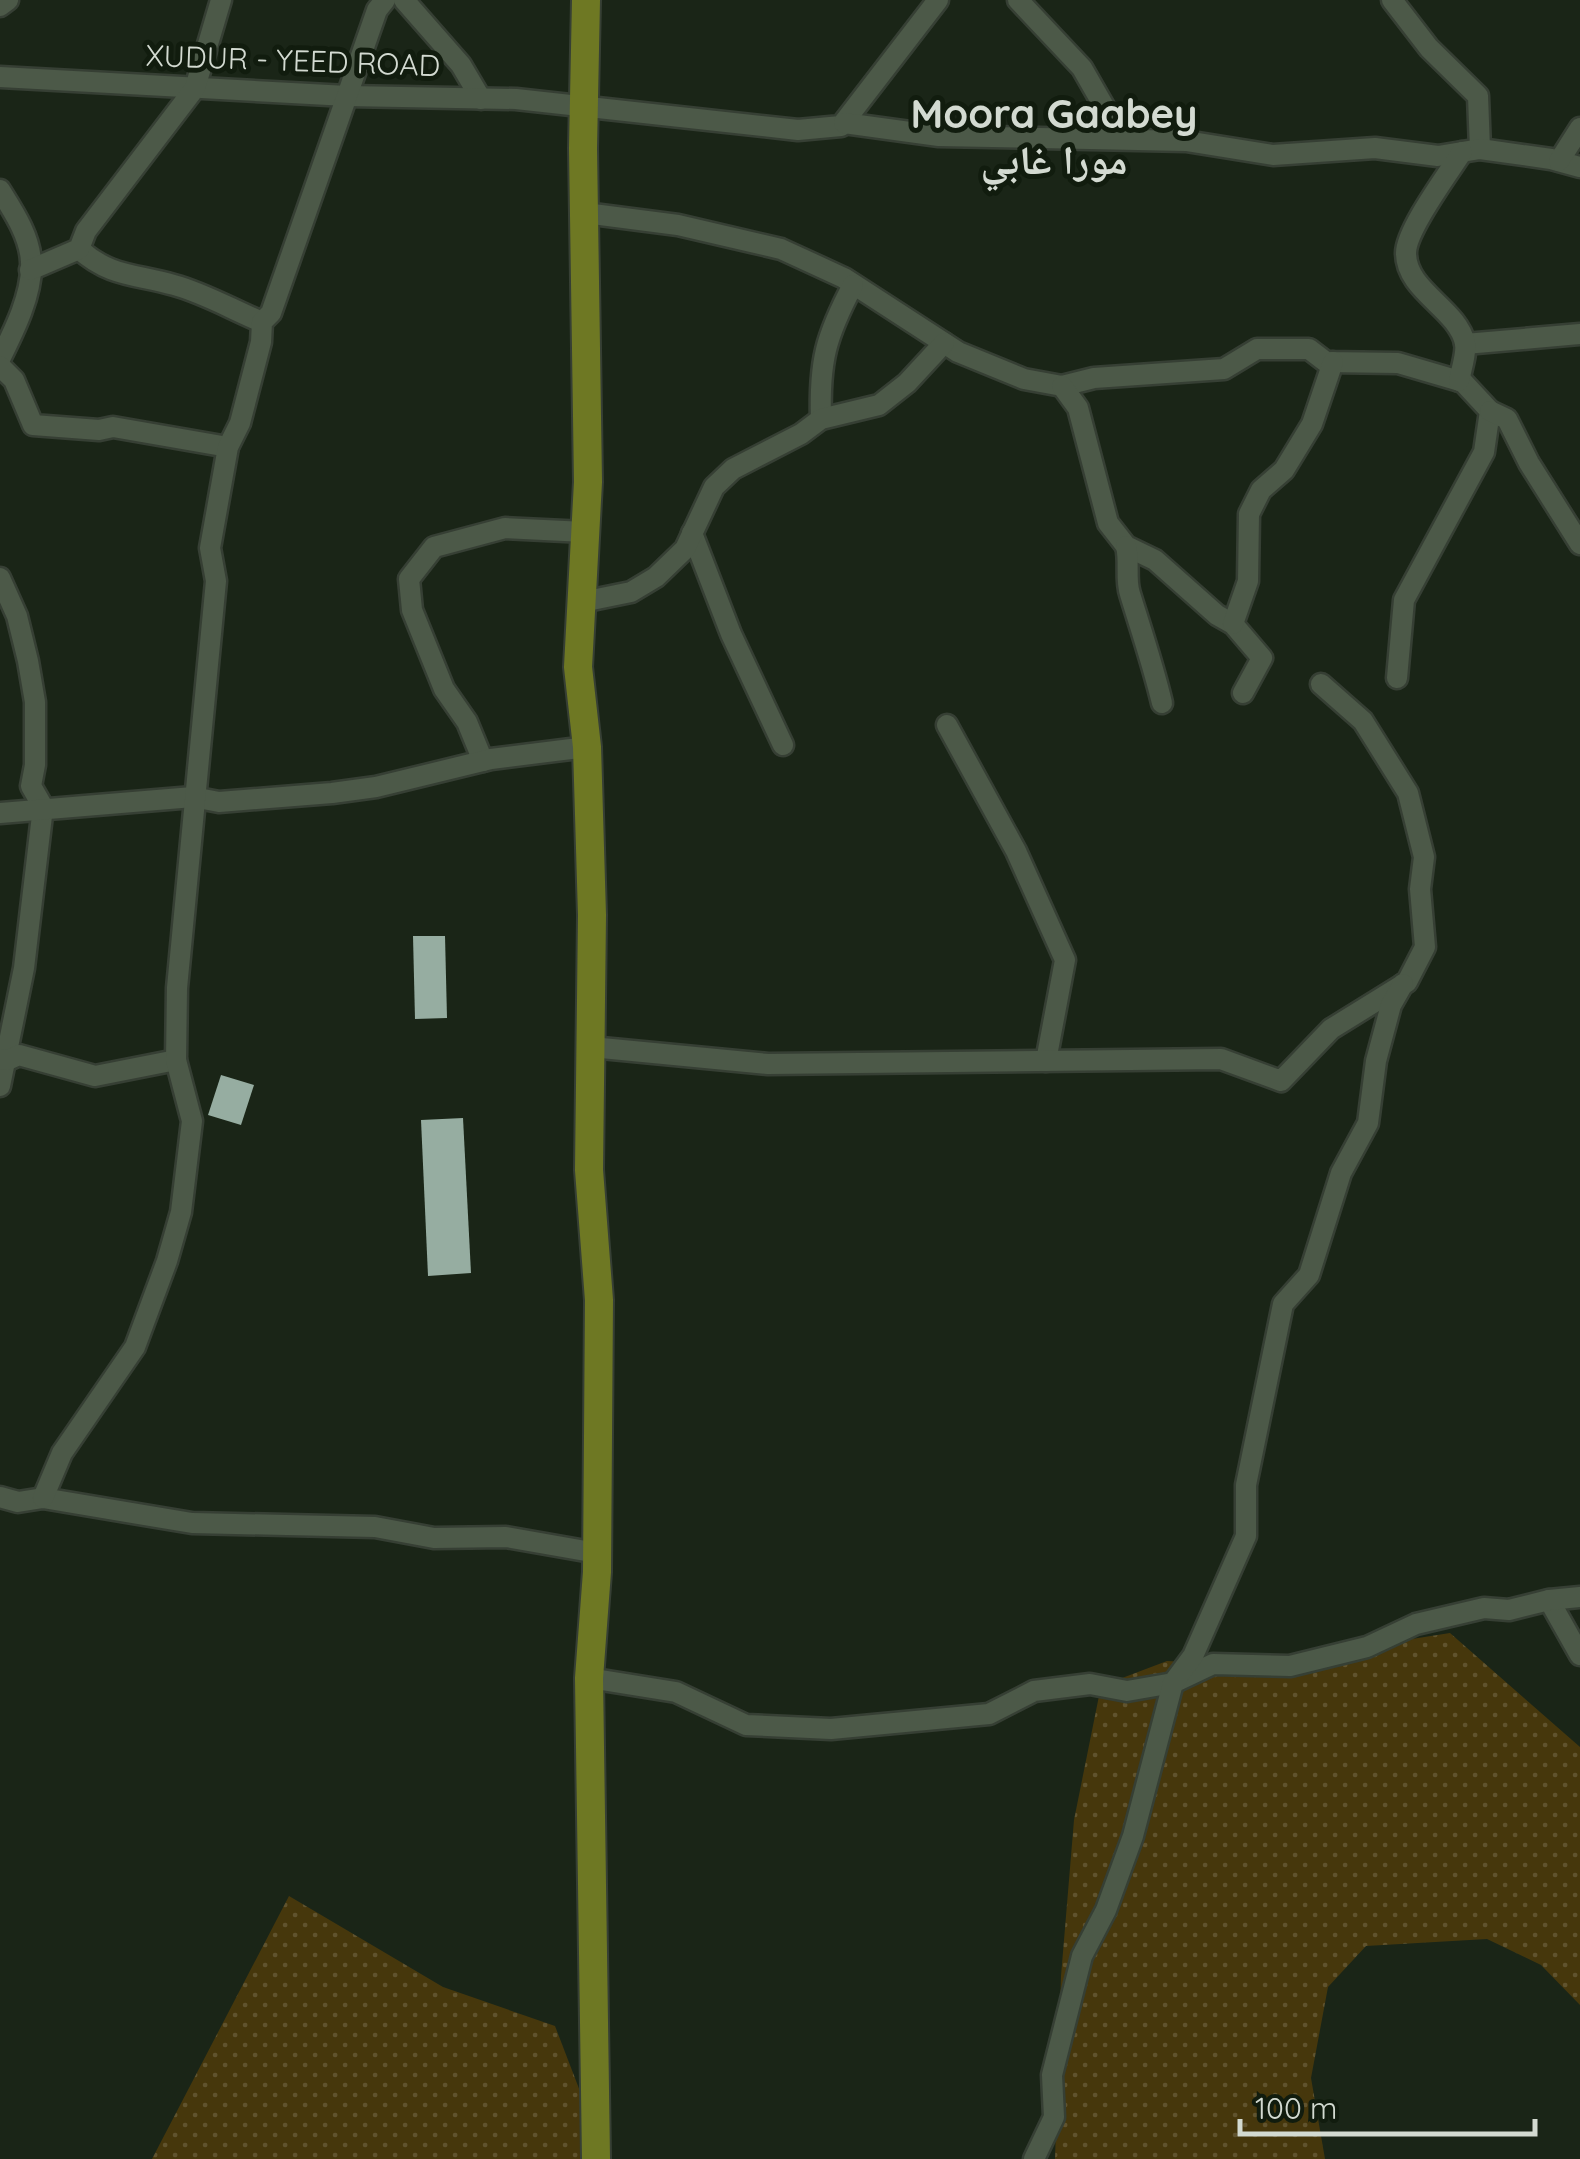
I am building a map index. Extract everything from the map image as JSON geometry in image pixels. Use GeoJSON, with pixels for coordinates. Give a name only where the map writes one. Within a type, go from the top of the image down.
{"type":"FeatureCollection","features":[{"type":"Feature","properties":{"kind":"main road"},"geometry":{"type":"LineString","coordinates":[[586,0],[584,213],[588,368],[578,667],[586,746],[592,915],[589,1170],[599,1300],[596,1553],[589,1678],[596,2159]]}},
{"type":"Feature","properties":{"kind":"street"},"geometry":{"type":"LineString","coordinates":[[0,6],[8,0]]}},
{"type":"Feature","properties":{"kind":"street"},"geometry":{"type":"LineString","coordinates":[[30,270],[79,250],[86,231],[195,88],[221,0]]}},
{"type":"Feature","properties":{"kind":"street"},"geometry":{"type":"LineString","coordinates":[[43,1498],[62,1454],[136,1347],[181,1212],[192,1121],[176,1060],[177,988],[216,582],[210,548],[228,448],[240,423],[261,342],[262,322],[271,312],[377,10],[385,0]]}},
{"type":"Feature","properties":{"kind":"street"},"geometry":{"type":"LineString","coordinates":[[404,0],[462,64],[480,99]]}},
{"type":"Feature","properties":{"kind":"street"},"geometry":{"type":"LineString","coordinates":[[844,122],[938,0]]}},
{"type":"Feature","properties":{"kind":"street"},"geometry":{"type":"LineString","coordinates":[[1018,0],[1082,68],[1122,138]]}},
{"type":"Feature","properties":{"kind":"street"},"geometry":{"type":"LineString","coordinates":[[1392,0],[1429,48],[1478,96],[1471,151],[1416,225],[1406,254],[1415,279],[1452,320],[1466,344],[1459,381]]}},
{"type":"Feature","properties":{"kind":"street","name":"XUDUR - YEED ROAD"},"geometry":{"type":"LineString","coordinates":[[0,77],[347,96],[516,99],[798,130],[841,126],[844,122],[939,136],[1186,141],[1273,155],[1375,148],[1438,156],[1471,151],[1580,167]]}},
{"type":"Feature","properties":{"kind":"street"},"geometry":{"type":"LineString","coordinates":[[1559,161],[1580,128]]}},
{"type":"Feature","properties":{"kind":"street"},"geometry":{"type":"LineString","coordinates":[[0,190],[20,224],[32,261],[27,290],[0,362],[14,380],[33,425],[99,430],[112,427],[228,448]]}},
{"type":"Feature","properties":{"kind":"street"},"geometry":{"type":"LineString","coordinates":[[584,213],[678,225],[781,249],[854,284],[944,343],[1024,379],[1062,386],[1094,378],[1224,369],[1257,350],[1309,349],[1326,362],[1398,363],[1459,381],[1490,411],[1507,419],[1529,464],[1580,544]]}},
{"type":"Feature","properties":{"kind":"street"},"geometry":{"type":"LineString","coordinates":[[79,250],[96,265],[116,273],[176,286],[262,322]]}},
{"type":"Feature","properties":{"kind":"street"},"geometry":{"type":"LineString","coordinates":[[821,419],[820,372],[832,326],[854,284]]}},
{"type":"Feature","properties":{"kind":"street"},"geometry":{"type":"LineString","coordinates":[[1466,344],[1580,334]]}},
{"type":"Feature","properties":{"kind":"street"},"geometry":{"type":"LineString","coordinates":[[582,602],[631,592],[656,577],[685,548],[714,488],[733,469],[801,434],[821,419],[879,405],[907,384],[944,343]]}},
{"type":"Feature","properties":{"kind":"street"},"geometry":{"type":"LineString","coordinates":[[1233,624],[1248,580],[1249,514],[1261,490],[1284,470],[1312,424],[1333,362]]}},
{"type":"Feature","properties":{"kind":"street"},"geometry":{"type":"LineString","coordinates":[[1062,386],[1078,408],[1108,523],[1126,546],[1154,560],[1217,615],[1233,624],[1262,658],[1244,693]]}},
{"type":"Feature","properties":{"kind":"street"},"geometry":{"type":"LineString","coordinates":[[1397,678],[1404,600],[1484,452],[1490,411]]}},
{"type":"Feature","properties":{"kind":"street"},"geometry":{"type":"LineString","coordinates":[[483,761],[468,722],[444,689],[412,610],[409,579],[434,547],[452,542],[505,528],[585,532]]}},
{"type":"Feature","properties":{"kind":"street"},"geometry":{"type":"LineString","coordinates":[[692,532],[731,634],[782,745]]}},
{"type":"Feature","properties":{"kind":"street"},"geometry":{"type":"LineString","coordinates":[[1126,546],[1130,564],[1128,588],[1148,643],[1162,703]]}},
{"type":"Feature","properties":{"kind":"street"},"geometry":{"type":"LineString","coordinates":[[0,578],[17,616],[28,660],[34,702],[32,786],[42,807],[24,968],[0,1086]]}},
{"type":"Feature","properties":{"kind":"street"},"geometry":{"type":"LineString","coordinates":[[1034,2159],[1054,2117],[1052,2075],[1082,1956],[1106,1910],[1132,1836],[1173,1683],[1193,1656],[1246,1536],[1246,1485],[1284,1304],[1310,1275],[1341,1173],[1368,1123],[1376,1061],[1391,1005],[1424,946],[1420,889],[1424,857],[1408,793],[1363,721],[1320,684]]}},
{"type":"Feature","properties":{"kind":"street"},"geometry":{"type":"LineString","coordinates":[[947,725],[1016,850],[1065,960],[1046,1061]]}},
{"type":"Feature","properties":{"kind":"street"},"geometry":{"type":"LineString","coordinates":[[0,813],[193,797],[219,802],[376,788],[483,761],[586,746]]}},
{"type":"Feature","properties":{"kind":"street"},"geometry":{"type":"LineString","coordinates":[[591,1047],[768,1064],[1222,1059],[1281,1082],[1331,1029],[1403,984]]}},
{"type":"Feature","properties":{"kind":"street"},"geometry":{"type":"LineString","coordinates":[[4,1060],[19,1055],[95,1076],[176,1060]]}},
{"type":"Feature","properties":{"kind":"street"},"geometry":{"type":"LineString","coordinates":[[0,1498],[18,1502],[43,1498],[192,1523],[375,1527],[434,1538],[506,1538],[596,1553]]}},
{"type":"Feature","properties":{"kind":"street"},"geometry":{"type":"LineString","coordinates":[[589,1678],[676,1692],[746,1725],[830,1729],[989,1714],[1034,1691],[1090,1684],[1127,1691],[1173,1683],[1213,1664],[1290,1666],[1366,1647],[1416,1624],[1484,1608],[1509,1610],[1580,1597]]}},
{"type":"Feature","properties":{"kind":"street"},"geometry":{"type":"LineString","coordinates":[[1549,1600],[1580,1655]]}},
{"type":"Feature","properties":{"kind":"shaded area"},"geometry":{"type":"Polygon","coordinates":[[[1450,1633],[1580,1747],[1580,2005],[1541,1965],[1487,1939],[1366,1946],[1328,1987],[1311,2078],[1325,2159],[1055,2159],[1061,1976],[1074,1820],[1101,1686],[1167,1661],[1247,1665],[1450,1633]]]}},
{"type":"Feature","properties":{"kind":"shaded area"},"geometry":{"type":"Polygon","coordinates":[[[289,1896],[443,1987],[555,2026],[606,2159],[152,2159],[289,1896]]]}},
{"type":"Feature","properties":{"kind":"building"},"geometry":{"type":"Polygon","coordinates":[[[413,936],[445,936],[447,1018],[415,1019],[413,936]]]}},
{"type":"Feature","properties":{"kind":"building"},"geometry":{"type":"Polygon","coordinates":[[[221,1075],[254,1085],[241,1125],[208,1115],[221,1075]]]}},
{"type":"Feature","properties":{"kind":"building"},"geometry":{"type":"Polygon","coordinates":[[[463,1118],[471,1273],[428,1276],[421,1120],[463,1118]]]}},
{"type":"Feature","properties":{"kind":"district","name":"Moora Gaabey مورا غابي"},"geometry":{"type":"Point","coordinates":[1054,137]}}]}
